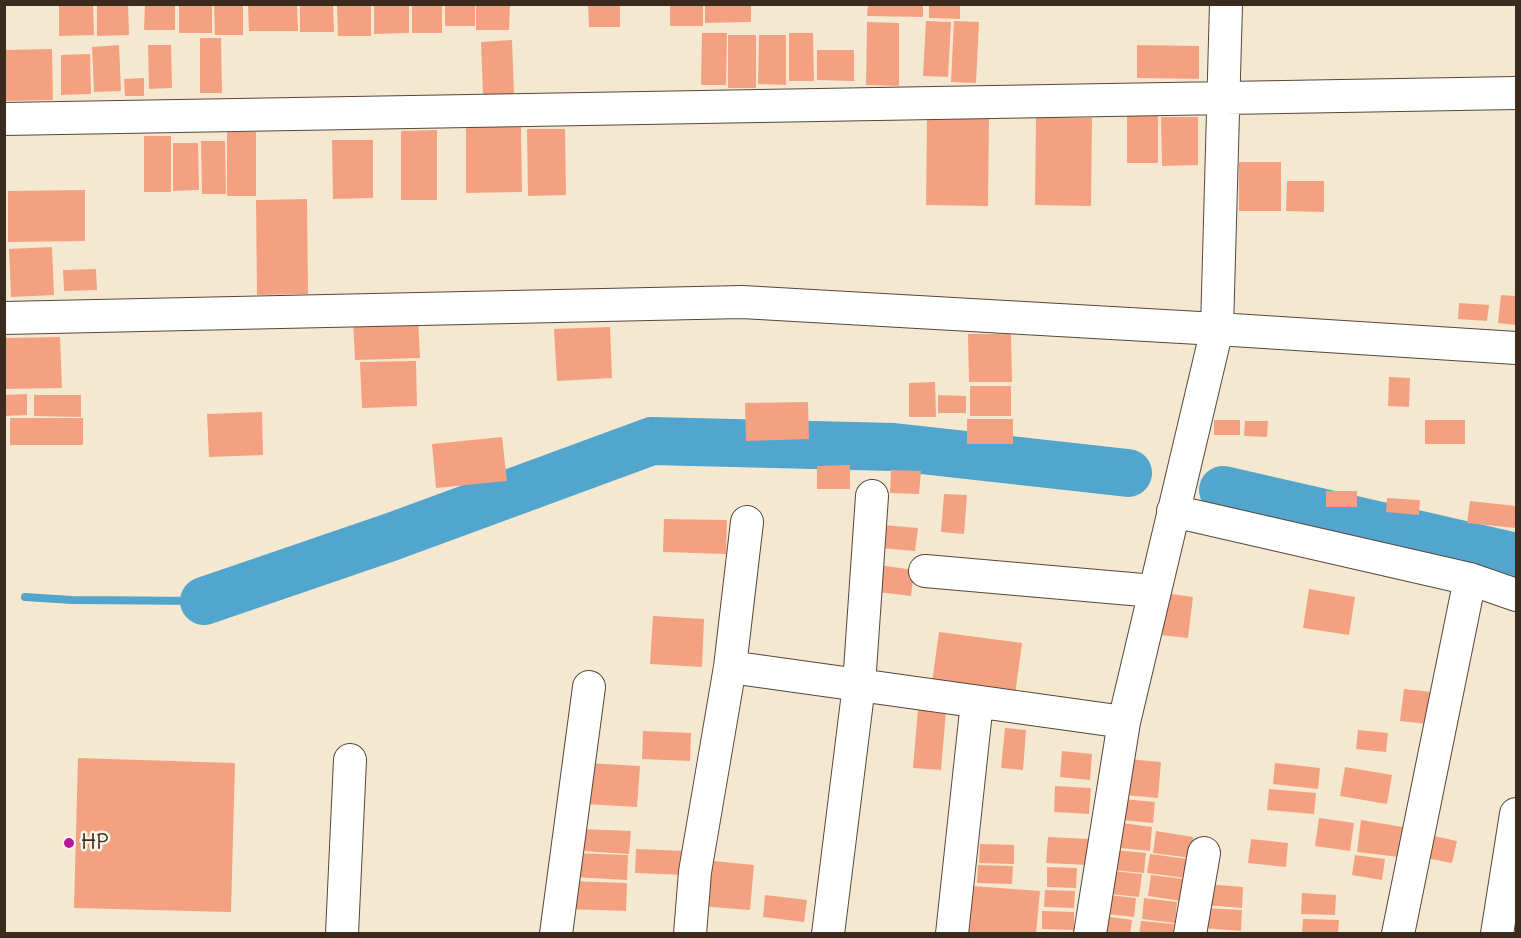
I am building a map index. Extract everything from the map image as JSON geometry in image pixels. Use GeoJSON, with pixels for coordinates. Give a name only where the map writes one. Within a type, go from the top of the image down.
{"type":"FeatureCollection","features":[{"type":"Feature","properties":{"kind":"street"},"geometry":{"type":"LineString","coordinates":[[1090,933],[1124,722],[1217,328],[1226,4]]}},
{"type":"Feature","properties":{"kind":"street"},"geometry":{"type":"LineString","coordinates":[[4,118],[1516,93]]}},
{"type":"Feature","properties":{"kind":"street"},"geometry":{"type":"LineString","coordinates":[[4,318],[742,302],[1217,328],[1516,348]]}},
{"type":"Feature","properties":{"kind":"street"},"geometry":{"type":"LineString","coordinates":[[828,933],[859,685],[872,496]]}},
{"type":"Feature","properties":{"kind":"street"},"geometry":{"type":"LineString","coordinates":[[1173,511],[1470,579],[1516,595]]}},
{"type":"Feature","properties":{"kind":"street"},"geometry":{"type":"LineString","coordinates":[[690,933],[695,872],[730,667],[747,522]]}},
{"type":"Feature","properties":{"kind":"street"},"geometry":{"type":"LineString","coordinates":[[925,571],[1154,591]]}},
{"type":"Feature","properties":{"kind":"street"},"geometry":{"type":"LineString","coordinates":[[1398,933],[1470,579]]}},
{"type":"Feature","properties":{"kind":"street"},"geometry":{"type":"LineString","coordinates":[[730,667],[1124,722]]}},
{"type":"Feature","properties":{"kind":"street"},"geometry":{"type":"LineString","coordinates":[[556,933],[589,687]]}},
{"type":"Feature","properties":{"kind":"street"},"geometry":{"type":"LineString","coordinates":[[952,933],[977,702]]}},
{"type":"Feature","properties":{"kind":"street"},"geometry":{"type":"LineString","coordinates":[[342,933],[350,760]]}},
{"type":"Feature","properties":{"kind":"street"},"geometry":{"type":"LineString","coordinates":[[1497,933],[1516,814]]}},
{"type":"Feature","properties":{"kind":"street"},"geometry":{"type":"LineString","coordinates":[[1190,933],[1204,852]]}},
{"type":"Feature","properties":{"kind":"building"},"geometry":{"type":"Polygon","coordinates":[[[59,4],[93,4],[94,35],[59,36],[59,4]]]}},
{"type":"Feature","properties":{"kind":"building"},"geometry":{"type":"Polygon","coordinates":[[[97,4],[128,4],[129,35],[97,36],[97,4]]]}},
{"type":"Feature","properties":{"kind":"building"},"geometry":{"type":"Polygon","coordinates":[[[145,4],[175,4],[175,30],[144,30],[145,4]]]}},
{"type":"Feature","properties":{"kind":"building"},"geometry":{"type":"Polygon","coordinates":[[[179,4],[212,4],[212,33],[179,33],[179,4]]]}},
{"type":"Feature","properties":{"kind":"building"},"geometry":{"type":"Polygon","coordinates":[[[214,4],[243,4],[243,35],[215,35],[214,4]]]}},
{"type":"Feature","properties":{"kind":"building"},"geometry":{"type":"Polygon","coordinates":[[[248,4],[297,4],[298,31],[249,31],[248,4]]]}},
{"type":"Feature","properties":{"kind":"building"},"geometry":{"type":"Polygon","coordinates":[[[300,4],[333,4],[334,32],[300,32],[300,4]]]}},
{"type":"Feature","properties":{"kind":"building"},"geometry":{"type":"Polygon","coordinates":[[[337,4],[371,4],[371,36],[338,36],[337,4]]]}},
{"type":"Feature","properties":{"kind":"building"},"geometry":{"type":"Polygon","coordinates":[[[374,4],[409,4],[409,33],[374,34],[374,4]]]}},
{"type":"Feature","properties":{"kind":"building"},"geometry":{"type":"Polygon","coordinates":[[[412,4],[442,4],[442,33],[412,33],[412,4]]]}},
{"type":"Feature","properties":{"kind":"building"},"geometry":{"type":"Polygon","coordinates":[[[445,4],[475,4],[475,26],[445,26],[445,4]]]}},
{"type":"Feature","properties":{"kind":"building"},"geometry":{"type":"Polygon","coordinates":[[[476,4],[510,4],[509,30],[476,30],[476,4]]]}},
{"type":"Feature","properties":{"kind":"building"},"geometry":{"type":"Polygon","coordinates":[[[588,4],[620,4],[620,27],[589,27],[588,4]]]}},
{"type":"Feature","properties":{"kind":"building"},"geometry":{"type":"Polygon","coordinates":[[[670,4],[703,4],[703,26],[670,26],[670,4]]]}},
{"type":"Feature","properties":{"kind":"building"},"geometry":{"type":"Polygon","coordinates":[[[705,4],[751,4],[751,22],[705,23],[705,4]]]}},
{"type":"Feature","properties":{"kind":"building"},"geometry":{"type":"Polygon","coordinates":[[[868,4],[923,4],[923,17],[867,16],[868,4]]]}},
{"type":"Feature","properties":{"kind":"building"},"geometry":{"type":"Polygon","coordinates":[[[929,4],[960,4],[960,19],[929,18],[929,4]]]}},
{"type":"Feature","properties":{"kind":"building"},"geometry":{"type":"Polygon","coordinates":[[[926,21],[951,22],[948,77],[923,76],[926,21]]]}},
{"type":"Feature","properties":{"kind":"building"},"geometry":{"type":"Polygon","coordinates":[[[954,21],[979,22],[976,83],[951,82],[954,21]]]}},
{"type":"Feature","properties":{"kind":"building"},"geometry":{"type":"Polygon","coordinates":[[[867,22],[899,23],[899,86],[866,85],[867,22]]]}},
{"type":"Feature","properties":{"kind":"building"},"geometry":{"type":"Polygon","coordinates":[[[702,33],[727,33],[726,85],[701,85],[702,33]]]}},
{"type":"Feature","properties":{"kind":"building"},"geometry":{"type":"Polygon","coordinates":[[[789,33],[813,33],[814,81],[789,81],[789,33]]]}},
{"type":"Feature","properties":{"kind":"building"},"geometry":{"type":"Polygon","coordinates":[[[728,35],[756,35],[756,88],[728,88],[728,35]]]}},
{"type":"Feature","properties":{"kind":"building"},"geometry":{"type":"Polygon","coordinates":[[[759,35],[786,35],[786,85],[758,84],[759,35]]]}},
{"type":"Feature","properties":{"kind":"building"},"geometry":{"type":"Polygon","coordinates":[[[200,38],[221,38],[222,93],[200,93],[200,38]]]}},
{"type":"Feature","properties":{"kind":"building"},"geometry":{"type":"Polygon","coordinates":[[[512,40],[514,94],[483,95],[481,42],[512,40]]]}},
{"type":"Feature","properties":{"kind":"building"},"geometry":{"type":"Polygon","coordinates":[[[119,45],[121,91],[94,92],[92,47],[119,45]]]}},
{"type":"Feature","properties":{"kind":"building"},"geometry":{"type":"Polygon","coordinates":[[[148,45],[171,45],[172,88],[149,89],[148,45]]]}},
{"type":"Feature","properties":{"kind":"building"},"geometry":{"type":"Polygon","coordinates":[[[1137,45],[1199,46],[1199,79],[1137,78],[1137,45]]]}},
{"type":"Feature","properties":{"kind":"building"},"geometry":{"type":"Polygon","coordinates":[[[52,49],[53,100],[4,101],[4,50],[52,49]]]}},
{"type":"Feature","properties":{"kind":"building"},"geometry":{"type":"Polygon","coordinates":[[[817,50],[854,50],[854,81],[817,80],[817,50]]]}},
{"type":"Feature","properties":{"kind":"building"},"geometry":{"type":"Polygon","coordinates":[[[90,54],[91,94],[61,95],[61,55],[90,54]]]}},
{"type":"Feature","properties":{"kind":"building"},"geometry":{"type":"Polygon","coordinates":[[[144,78],[144,96],[125,96],[124,79],[144,78]]]}},
{"type":"Feature","properties":{"kind":"building"},"geometry":{"type":"Polygon","coordinates":[[[1158,115],[1158,163],[1127,163],[1127,116],[1158,115]]]}},
{"type":"Feature","properties":{"kind":"building"},"geometry":{"type":"Polygon","coordinates":[[[927,117],[989,117],[988,206],[926,205],[927,117]]]}},
{"type":"Feature","properties":{"kind":"building"},"geometry":{"type":"Polygon","coordinates":[[[1036,117],[1092,118],[1091,206],[1035,205],[1036,117]]]}},
{"type":"Feature","properties":{"kind":"building"},"geometry":{"type":"Polygon","coordinates":[[[1161,117],[1198,117],[1198,165],[1162,166],[1161,117]]]}},
{"type":"Feature","properties":{"kind":"building"},"geometry":{"type":"Polygon","coordinates":[[[521,125],[522,192],[466,193],[466,126],[521,125]]]}},
{"type":"Feature","properties":{"kind":"building"},"geometry":{"type":"Polygon","coordinates":[[[527,129],[565,129],[566,195],[528,196],[527,129]]]}},
{"type":"Feature","properties":{"kind":"building"},"geometry":{"type":"Polygon","coordinates":[[[437,130],[437,200],[401,200],[401,131],[437,130]]]}},
{"type":"Feature","properties":{"kind":"building"},"geometry":{"type":"Polygon","coordinates":[[[227,132],[256,132],[256,196],[227,196],[227,132]]]}},
{"type":"Feature","properties":{"kind":"building"},"geometry":{"type":"Polygon","coordinates":[[[144,136],[171,136],[171,192],[144,192],[144,136]]]}},
{"type":"Feature","properties":{"kind":"building"},"geometry":{"type":"Polygon","coordinates":[[[332,140],[373,140],[373,198],[333,199],[332,140]]]}},
{"type":"Feature","properties":{"kind":"building"},"geometry":{"type":"Polygon","coordinates":[[[201,141],[225,141],[226,194],[202,194],[201,141]]]}},
{"type":"Feature","properties":{"kind":"building"},"geometry":{"type":"Polygon","coordinates":[[[173,143],[198,143],[199,190],[173,191],[173,143]]]}},
{"type":"Feature","properties":{"kind":"building"},"geometry":{"type":"Polygon","coordinates":[[[1239,162],[1281,162],[1281,211],[1239,211],[1239,162]]]}},
{"type":"Feature","properties":{"kind":"building"},"geometry":{"type":"Polygon","coordinates":[[[1287,181],[1324,181],[1324,212],[1286,211],[1287,181]]]}},
{"type":"Feature","properties":{"kind":"building"},"geometry":{"type":"Polygon","coordinates":[[[85,190],[85,241],[8,242],[8,191],[85,190]]]}},
{"type":"Feature","properties":{"kind":"building"},"geometry":{"type":"Polygon","coordinates":[[[307,199],[308,294],[257,295],[256,200],[307,199]]]}},
{"type":"Feature","properties":{"kind":"building"},"geometry":{"type":"Polygon","coordinates":[[[52,247],[54,295],[11,297],[9,249],[52,247]]]}},
{"type":"Feature","properties":{"kind":"building"},"geometry":{"type":"Polygon","coordinates":[[[96,269],[97,290],[64,291],[63,270],[96,269]]]}},
{"type":"Feature","properties":{"kind":"building"},"geometry":{"type":"Polygon","coordinates":[[[1501,295],[1516,296],[1516,325],[1498,323],[1501,295]]]}},
{"type":"Feature","properties":{"kind":"building"},"geometry":{"type":"Polygon","coordinates":[[[1459,303],[1489,305],[1487,321],[1458,319],[1459,303]]]}},
{"type":"Feature","properties":{"kind":"building"},"geometry":{"type":"Polygon","coordinates":[[[418,317],[420,358],[355,360],[353,320],[418,317]]]}},
{"type":"Feature","properties":{"kind":"building"},"geometry":{"type":"Polygon","coordinates":[[[610,327],[612,378],[557,381],[554,329],[610,327]]]}},
{"type":"Feature","properties":{"kind":"building"},"geometry":{"type":"Polygon","coordinates":[[[968,334],[1011,334],[1012,382],[969,382],[968,334]]]}},
{"type":"Feature","properties":{"kind":"building"},"geometry":{"type":"Polygon","coordinates":[[[60,337],[62,388],[4,389],[4,338],[60,337]]]}},
{"type":"Feature","properties":{"kind":"building"},"geometry":{"type":"Polygon","coordinates":[[[416,361],[417,406],[362,408],[360,362],[416,361]]]}},
{"type":"Feature","properties":{"kind":"building"},"geometry":{"type":"Polygon","coordinates":[[[1389,377],[1410,378],[1409,407],[1388,406],[1389,377]]]}},
{"type":"Feature","properties":{"kind":"building"},"geometry":{"type":"Polygon","coordinates":[[[935,382],[936,417],[909,417],[909,383],[935,382]]]}},
{"type":"Feature","properties":{"kind":"building"},"geometry":{"type":"Polygon","coordinates":[[[970,386],[1011,386],[1011,416],[970,416],[970,386]]]}},
{"type":"Feature","properties":{"kind":"building"},"geometry":{"type":"Polygon","coordinates":[[[27,394],[27,415],[4,416],[4,395],[27,394]]]}},
{"type":"Feature","properties":{"kind":"building"},"geometry":{"type":"Polygon","coordinates":[[[34,395],[81,395],[81,417],[34,416],[34,395]]]}},
{"type":"Feature","properties":{"kind":"building"},"geometry":{"type":"Polygon","coordinates":[[[938,395],[966,396],[966,413],[938,413],[938,395]]]}},
{"type":"Feature","properties":{"kind":"building"},"geometry":{"type":"Polygon","coordinates":[[[808,402],[809,439],[746,441],[745,403],[808,402]]]}},
{"type":"Feature","properties":{"kind":"building"},"geometry":{"type":"Polygon","coordinates":[[[262,412],[263,455],[209,457],[207,414],[262,412]]]}},
{"type":"Feature","properties":{"kind":"building"},"geometry":{"type":"Polygon","coordinates":[[[10,418],[83,418],[83,445],[10,445],[10,418]]]}},
{"type":"Feature","properties":{"kind":"building"},"geometry":{"type":"Polygon","coordinates":[[[967,419],[1013,419],[1013,444],[967,444],[967,419]]]}},
{"type":"Feature","properties":{"kind":"building"},"geometry":{"type":"Polygon","coordinates":[[[1214,420],[1240,420],[1240,435],[1214,435],[1214,420]]]}},
{"type":"Feature","properties":{"kind":"building"},"geometry":{"type":"Polygon","coordinates":[[[1425,420],[1465,420],[1465,444],[1425,444],[1425,420]]]}},
{"type":"Feature","properties":{"kind":"building"},"geometry":{"type":"Polygon","coordinates":[[[1245,421],[1268,421],[1267,437],[1244,436],[1245,421]]]}},
{"type":"Feature","properties":{"kind":"building"},"geometry":{"type":"Polygon","coordinates":[[[502,437],[507,481],[436,488],[432,444],[502,437]]]}},
{"type":"Feature","properties":{"kind":"building"},"geometry":{"type":"Polygon","coordinates":[[[850,465],[850,489],[817,489],[817,466],[850,465]]]}},
{"type":"Feature","properties":{"kind":"building"},"geometry":{"type":"Polygon","coordinates":[[[891,470],[921,471],[919,494],[890,493],[891,470]]]}},
{"type":"Feature","properties":{"kind":"building"},"geometry":{"type":"Polygon","coordinates":[[[1326,491],[1357,491],[1357,507],[1326,507],[1326,491]]]}},
{"type":"Feature","properties":{"kind":"building"},"geometry":{"type":"Polygon","coordinates":[[[944,494],[967,495],[964,534],[941,532],[944,494]]]}},
{"type":"Feature","properties":{"kind":"building"},"geometry":{"type":"Polygon","coordinates":[[[1387,498],[1420,500],[1419,515],[1386,512],[1387,498]]]}},
{"type":"Feature","properties":{"kind":"building"},"geometry":{"type":"Polygon","coordinates":[[[1470,501],[1516,506],[1516,528],[1467,523],[1470,501]]]}},
{"type":"Feature","properties":{"kind":"building"},"geometry":{"type":"Polygon","coordinates":[[[664,519],[727,520],[726,554],[663,552],[664,519]]]}},
{"type":"Feature","properties":{"kind":"building"},"geometry":{"type":"Polygon","coordinates":[[[883,525],[918,528],[915,551],[880,548],[883,525]]]}},
{"type":"Feature","properties":{"kind":"building"},"geometry":{"type":"Polygon","coordinates":[[[872,564],[914,570],[911,596],[869,591],[872,564]]]}},
{"type":"Feature","properties":{"kind":"building"},"geometry":{"type":"Polygon","coordinates":[[[1309,589],[1355,597],[1349,635],[1303,628],[1309,589]]]}},
{"type":"Feature","properties":{"kind":"building"},"geometry":{"type":"Polygon","coordinates":[[[1157,592],[1193,597],[1188,638],[1151,634],[1157,592]]]}},
{"type":"Feature","properties":{"kind":"building"},"geometry":{"type":"Polygon","coordinates":[[[653,616],[704,619],[702,667],[650,664],[653,616]]]}},
{"type":"Feature","properties":{"kind":"building"},"geometry":{"type":"Polygon","coordinates":[[[939,632],[1022,643],[1015,695],[932,683],[939,632]]]}},
{"type":"Feature","properties":{"kind":"building"},"geometry":{"type":"Polygon","coordinates":[[[1404,689],[1432,692],[1428,724],[1400,721],[1404,689]]]}},
{"type":"Feature","properties":{"kind":"building"},"geometry":{"type":"Polygon","coordinates":[[[918,709],[946,711],[941,770],[913,768],[918,709]]]}},
{"type":"Feature","properties":{"kind":"building"},"geometry":{"type":"Polygon","coordinates":[[[1005,728],[1026,730],[1023,770],[1001,768],[1005,728]]]}},
{"type":"Feature","properties":{"kind":"building"},"geometry":{"type":"Polygon","coordinates":[[[1358,730],[1388,733],[1386,752],[1356,749],[1358,730]]]}},
{"type":"Feature","properties":{"kind":"building"},"geometry":{"type":"Polygon","coordinates":[[[643,731],[691,733],[690,761],[642,759],[643,731]]]}},
{"type":"Feature","properties":{"kind":"building"},"geometry":{"type":"Polygon","coordinates":[[[1062,751],[1092,754],[1090,780],[1060,777],[1062,751]]]}},
{"type":"Feature","properties":{"kind":"building"},"geometry":{"type":"Polygon","coordinates":[[[78,758],[235,763],[231,912],[74,908],[78,758]]]}},
{"type":"Feature","properties":{"kind":"building"},"geometry":{"type":"Polygon","coordinates":[[[1127,759],[1161,762],[1158,798],[1123,795],[1127,759]]]}},
{"type":"Feature","properties":{"kind":"building"},"geometry":{"type":"Polygon","coordinates":[[[586,763],[640,766],[637,807],[584,804],[586,763]]]}},
{"type":"Feature","properties":{"kind":"building"},"geometry":{"type":"Polygon","coordinates":[[[1275,763],[1320,768],[1318,789],[1273,784],[1275,763]]]}},
{"type":"Feature","properties":{"kind":"building"},"geometry":{"type":"Polygon","coordinates":[[[1345,767],[1392,775],[1387,804],[1340,796],[1345,767]]]}},
{"type":"Feature","properties":{"kind":"building"},"geometry":{"type":"Polygon","coordinates":[[[1055,786],[1091,788],[1089,814],[1054,812],[1055,786]]]}},
{"type":"Feature","properties":{"kind":"building"},"geometry":{"type":"Polygon","coordinates":[[[1269,789],[1316,793],[1314,814],[1267,810],[1269,789]]]}},
{"type":"Feature","properties":{"kind":"building"},"geometry":{"type":"Polygon","coordinates":[[[1124,799],[1155,802],[1153,823],[1122,820],[1124,799]]]}},
{"type":"Feature","properties":{"kind":"building"},"geometry":{"type":"Polygon","coordinates":[[[1319,818],[1354,823],[1350,851],[1315,846],[1319,818]]]}},
{"type":"Feature","properties":{"kind":"building"},"geometry":{"type":"Polygon","coordinates":[[[1361,820],[1403,827],[1399,857],[1357,852],[1361,820]]]}},
{"type":"Feature","properties":{"kind":"building"},"geometry":{"type":"Polygon","coordinates":[[[1114,822],[1152,827],[1150,851],[1111,847],[1114,822]]]}},
{"type":"Feature","properties":{"kind":"building"},"geometry":{"type":"Polygon","coordinates":[[[583,829],[631,831],[629,854],[582,851],[583,829]]]}},
{"type":"Feature","properties":{"kind":"building"},"geometry":{"type":"Polygon","coordinates":[[[1156,831],[1193,837],[1191,858],[1153,853],[1156,831]]]}},
{"type":"Feature","properties":{"kind":"building"},"geometry":{"type":"Polygon","coordinates":[[[1425,834],[1457,841],[1452,863],[1421,857],[1425,834]]]}},
{"type":"Feature","properties":{"kind":"building"},"geometry":{"type":"Polygon","coordinates":[[[1048,837],[1090,839],[1089,865],[1046,863],[1048,837]]]}},
{"type":"Feature","properties":{"kind":"building"},"geometry":{"type":"Polygon","coordinates":[[[1251,839],[1288,843],[1286,867],[1248,863],[1251,839]]]}},
{"type":"Feature","properties":{"kind":"building"},"geometry":{"type":"Polygon","coordinates":[[[980,844],[1014,845],[1014,864],[979,863],[980,844]]]}},
{"type":"Feature","properties":{"kind":"building"},"geometry":{"type":"Polygon","coordinates":[[[636,849],[687,851],[686,875],[635,873],[636,849]]]}},
{"type":"Feature","properties":{"kind":"building"},"geometry":{"type":"Polygon","coordinates":[[[1114,850],[1146,853],[1144,873],[1112,870],[1114,850]]]}},
{"type":"Feature","properties":{"kind":"building"},"geometry":{"type":"Polygon","coordinates":[[[574,853],[628,855],[627,880],[573,877],[574,853]]]}},
{"type":"Feature","properties":{"kind":"building"},"geometry":{"type":"Polygon","coordinates":[[[1150,854],[1188,859],[1186,878],[1147,873],[1150,854]]]}},
{"type":"Feature","properties":{"kind":"building"},"geometry":{"type":"Polygon","coordinates":[[[1355,855],[1385,859],[1382,880],[1352,875],[1355,855]]]}},
{"type":"Feature","properties":{"kind":"building"},"geometry":{"type":"Polygon","coordinates":[[[704,860],[754,865],[750,910],[700,906],[704,860]]]}},
{"type":"Feature","properties":{"kind":"building"},"geometry":{"type":"Polygon","coordinates":[[[978,865],[1013,866],[1012,884],[977,883],[978,865]]]}},
{"type":"Feature","properties":{"kind":"building"},"geometry":{"type":"Polygon","coordinates":[[[1047,867],[1077,868],[1076,888],[1047,887],[1047,867]]]}},
{"type":"Feature","properties":{"kind":"building"},"geometry":{"type":"Polygon","coordinates":[[[1113,871],[1142,874],[1139,897],[1110,894],[1113,871]]]}},
{"type":"Feature","properties":{"kind":"building"},"geometry":{"type":"Polygon","coordinates":[[[1151,875],[1184,879],[1181,901],[1148,896],[1151,875]]]}},
{"type":"Feature","properties":{"kind":"building"},"geometry":{"type":"Polygon","coordinates":[[[567,881],[627,883],[626,911],[567,909],[567,881]]]}},
{"type":"Feature","properties":{"kind":"building"},"geometry":{"type":"Polygon","coordinates":[[[1206,884],[1243,887],[1242,908],[1204,905],[1206,884]]]}},
{"type":"Feature","properties":{"kind":"building"},"geometry":{"type":"Polygon","coordinates":[[[972,886],[1040,891],[1036,934],[968,934],[972,886]]]}},
{"type":"Feature","properties":{"kind":"building"},"geometry":{"type":"Polygon","coordinates":[[[1045,890],[1075,891],[1074,908],[1044,907],[1045,890]]]}},
{"type":"Feature","properties":{"kind":"building"},"geometry":{"type":"Polygon","coordinates":[[[1302,893],[1336,895],[1335,915],[1301,914],[1302,893]]]}},
{"type":"Feature","properties":{"kind":"building"},"geometry":{"type":"Polygon","coordinates":[[[765,895],[807,900],[804,922],[763,917],[765,895]]]}},
{"type":"Feature","properties":{"kind":"building"},"geometry":{"type":"Polygon","coordinates":[[[1108,895],[1136,898],[1134,917],[1106,914],[1108,895]]]}},
{"type":"Feature","properties":{"kind":"building"},"geometry":{"type":"Polygon","coordinates":[[[1144,898],[1177,902],[1175,923],[1142,919],[1144,898]]]}},
{"type":"Feature","properties":{"kind":"building"},"geometry":{"type":"Polygon","coordinates":[[[1204,908],[1242,910],[1241,931],[1202,928],[1204,908]]]}},
{"type":"Feature","properties":{"kind":"building"},"geometry":{"type":"Polygon","coordinates":[[[1042,911],[1074,912],[1074,930],[1042,929],[1042,911]]]}},
{"type":"Feature","properties":{"kind":"building"},"geometry":{"type":"Polygon","coordinates":[[[1104,916],[1132,920],[1130,934],[1102,934],[1104,916]]]}},
{"type":"Feature","properties":{"kind":"building"},"geometry":{"type":"Polygon","coordinates":[[[1303,919],[1339,920],[1338,934],[1302,934],[1303,919]]]}},
{"type":"Feature","properties":{"kind":"building"},"geometry":{"type":"Polygon","coordinates":[[[1141,921],[1174,924],[1173,934],[1139,934],[1141,921]]]}},
{"type":"Feature","properties":{"kind":"waterway"},"geometry":{"type":"LineString","coordinates":[[204,601],[391,537],[652,441],[894,447],[1128,473]]}},
{"type":"Feature","properties":{"kind":"waterway"},"geometry":{"type":"LineString","coordinates":[[1223,490],[1516,557]]}},
{"type":"Feature","properties":{"kind":"waterway"},"geometry":{"type":"LineString","coordinates":[[25,597],[72,600],[204,601]]}},
{"type":"Feature","properties":{"kind":"place","name":"HP"},"geometry":{"type":"Point","coordinates":[69,843]}}]}
